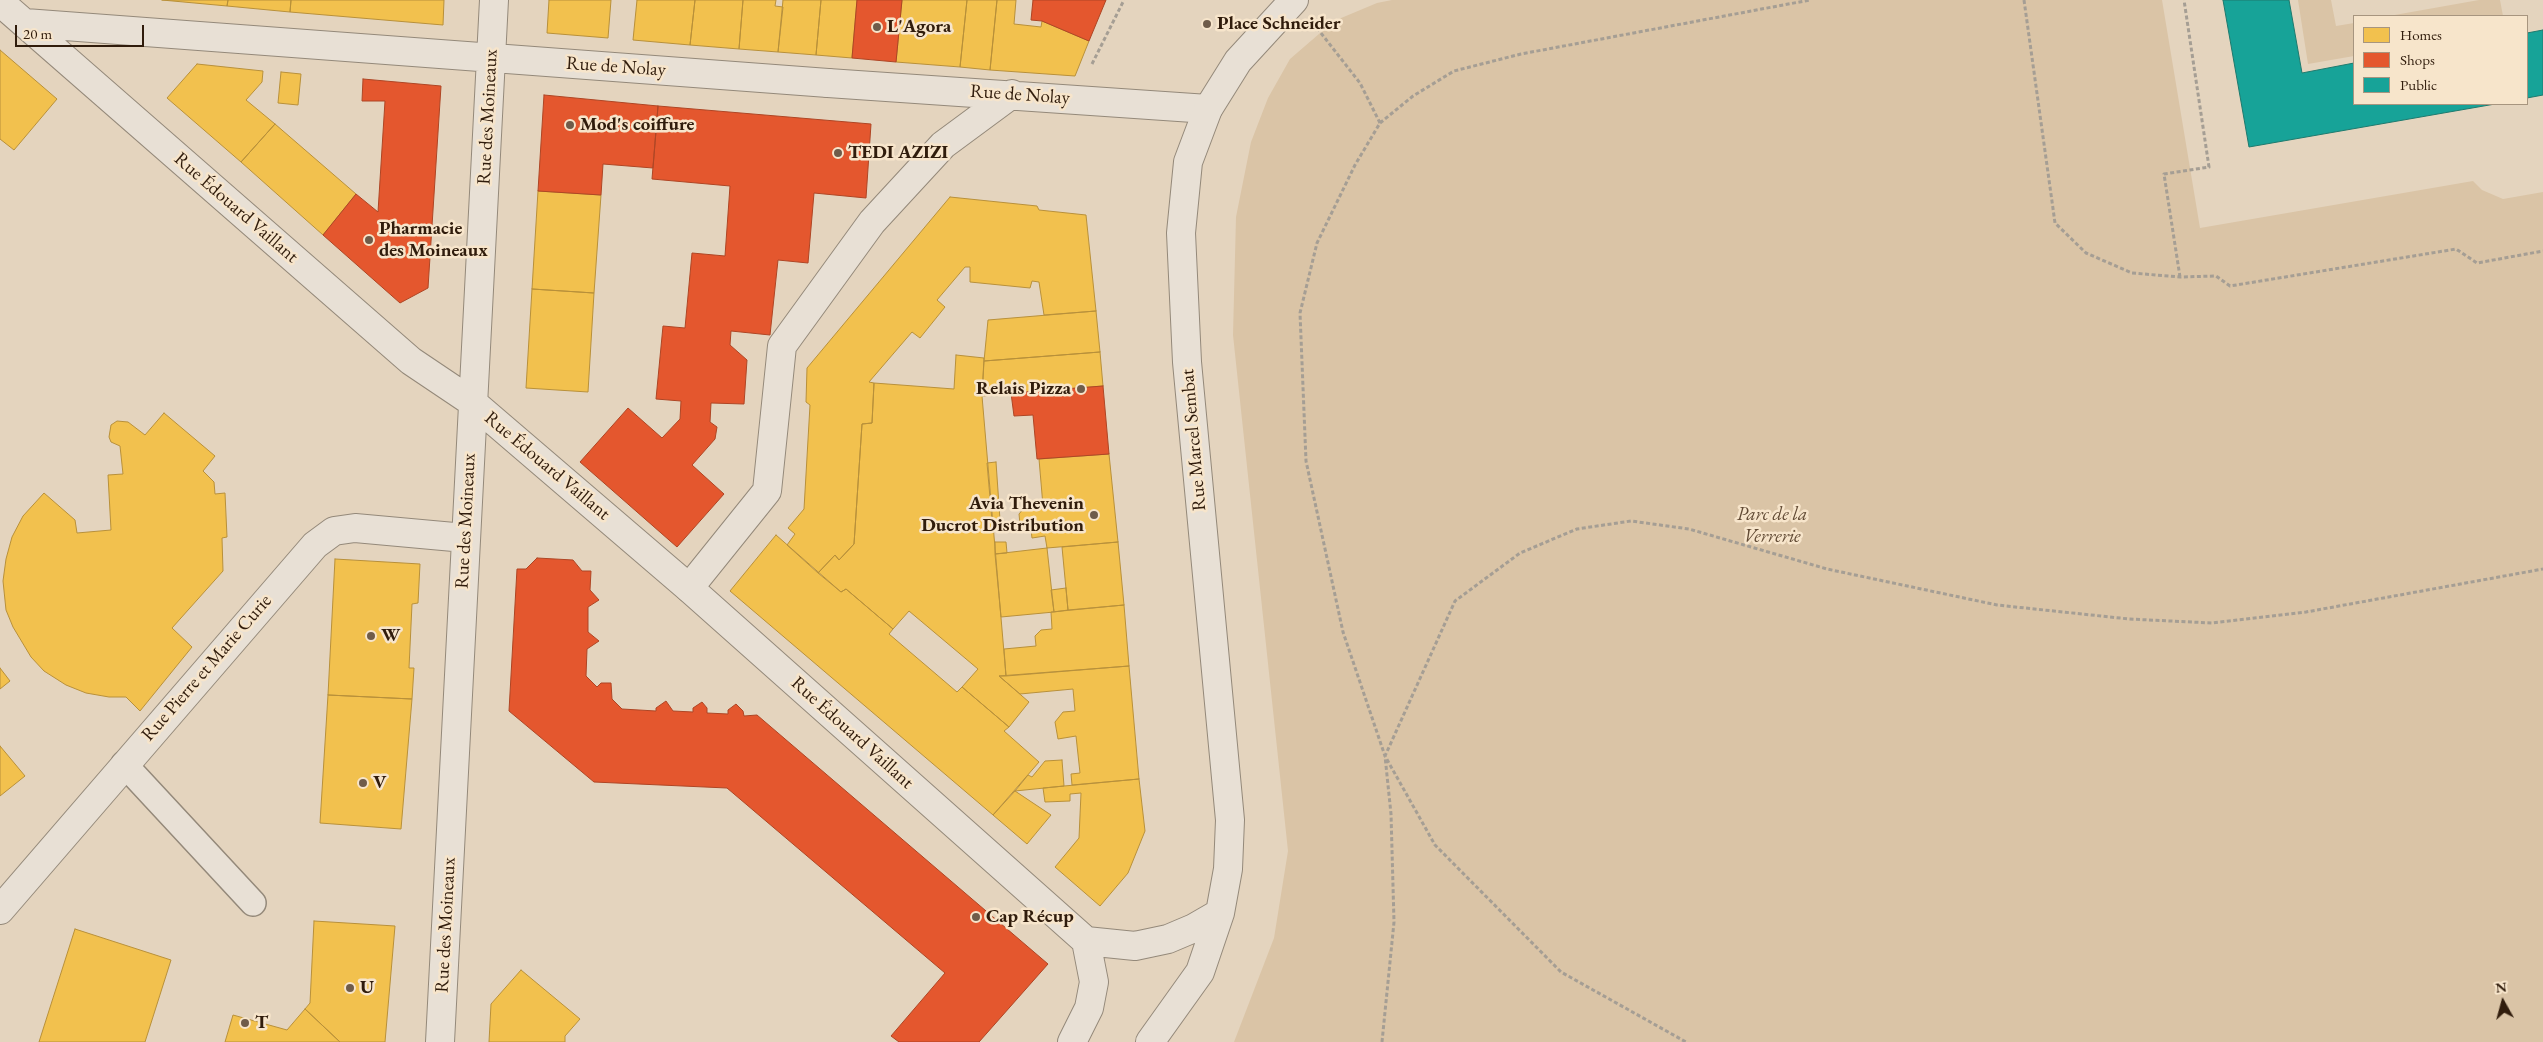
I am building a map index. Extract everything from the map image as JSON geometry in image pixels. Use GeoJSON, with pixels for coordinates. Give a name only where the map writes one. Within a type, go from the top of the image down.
{"type":"FeatureCollection","features":[{"type":"Feature","properties":{"kind":"street","name":"Rue des Moineaux"},"geometry":{"type":"LineString","coordinates":[[440,1042],[494,0]]}},
{"type":"Feature","properties":{"kind":"street","name":"Rue Marcel Sembat"},"geometry":{"type":"LineString","coordinates":[[1150,1042],[1200,972],[1220,913],[1228,869],[1230,820],[1187,362],[1181,233],[1188,162],[1208,109],[1238,61],[1294,0]]}},
{"type":"Feature","properties":{"kind":"street","name":"Rue Édouard Vaillant"},"geometry":{"type":"LineString","coordinates":[[0,2],[411,361],[472,402],[689,588],[1086,941]]}},
{"type":"Feature","properties":{"kind":"street","name":"Rue de Nolay"},"geometry":{"type":"LineString","coordinates":[[25,23],[828,83],[1012,94],[1208,109]]}},
{"type":"Feature","properties":{"kind":"street"},"geometry":{"type":"LineString","coordinates":[[689,588],[767,491],[782,346],[872,222],[943,145],[1012,94]]}},
{"type":"Feature","properties":{"kind":"street","name":"Rue Pierre et Marie Curie"},"geometry":{"type":"LineString","coordinates":[[0,910],[314,546],[334,532],[355,528],[465,538]]}},
{"type":"Feature","properties":{"kind":"street"},"geometry":{"type":"LineString","coordinates":[[1072,1042],[1089,1008],[1094,982],[1086,941],[1135,946],[1168,939],[1194,928],[1220,913]]}},
{"type":"Feature","properties":{"kind":"lane"},"geometry":{"type":"LineString","coordinates":[[124,764],[253,903]]}},
{"type":"Feature","properties":{"kind":"path"},"geometry":{"type":"LineString","coordinates":[[1069,99],[1091,64],[1124,0]]}},
{"type":"Feature","properties":{"kind":"path"},"geometry":{"type":"LineString","coordinates":[[1686,1042],[1561,972],[1435,845],[1385,756],[1343,632],[1306,461],[1300,313],[1317,243],[1355,165],[1380,123],[1413,96],[1454,71],[1521,54],[1810,0]]}},
{"type":"Feature","properties":{"kind":"path"},"geometry":{"type":"LineString","coordinates":[[2024,0],[2054,222],[2086,253],[2132,273],[2180,277],[2216,276],[2230,286],[2456,249],[2477,262],[2543,251]]}},
{"type":"Feature","properties":{"kind":"path"},"geometry":{"type":"LineString","coordinates":[[2180,277],[2164,174],[2209,167],[2184,0]]}},
{"type":"Feature","properties":{"kind":"path"},"geometry":{"type":"LineString","coordinates":[[1316,27],[1360,83],[1380,123]]}},
{"type":"Feature","properties":{"kind":"path"},"geometry":{"type":"LineString","coordinates":[[1382,1042],[1394,922],[1391,814],[1385,756],[1455,601],[1520,553],[1577,529],[1630,521],[1689,529],[1827,569],[1997,605],[2129,620],[2212,623],[2306,612],[2543,569]]}},
{"type":"Feature","properties":{"kind":"green space","name":"Parc de la Verrerie"},"geometry":{"type":"Polygon","coordinates":[[[1392,0],[2162,0],[2200,228],[2473,181],[2482,190],[2503,199],[2543,192],[2543,1042],[1234,1042],[1274,938],[1288,851],[1233,335],[1236,217],[1251,142],[1268,98],[1290,59],[1334,21],[1377,3],[1392,0]]]}},
{"type":"Feature","properties":{"kind":"green space"},"geometry":{"type":"Polygon","coordinates":[[[2298,0],[2331,0],[2336,26],[2353,23],[2353,56],[2308,64],[2298,0]]]}},
{"type":"Feature","properties":{"kind":"green space"},"geometry":{"type":"Polygon","coordinates":[[[2479,0],[2500,0],[2503,15],[2395,15],[2479,0]]]}},
{"type":"Feature","properties":{"kind":"building: Homes"},"geometry":{"type":"Polygon","coordinates":[[[162,0],[228,0],[227,6],[162,0]]]}},
{"type":"Feature","properties":{"kind":"building: Homes"},"geometry":{"type":"Polygon","coordinates":[[[228,0],[291,0],[290,12],[227,6],[228,0]]]}},
{"type":"Feature","properties":{"kind":"building: Homes"},"geometry":{"type":"Polygon","coordinates":[[[291,0],[444,0],[443,25],[290,12],[291,0]]]}},
{"type":"Feature","properties":{"kind":"building: Homes"},"geometry":{"type":"Polygon","coordinates":[[[549,0],[611,0],[608,38],[547,33],[549,0]]]}},
{"type":"Feature","properties":{"kind":"building: Homes"},"geometry":{"type":"Polygon","coordinates":[[[637,0],[695,0],[690,45],[633,40],[637,0]]]}},
{"type":"Feature","properties":{"kind":"building: Homes"},"geometry":{"type":"Polygon","coordinates":[[[695,0],[743,0],[739,49],[690,45],[695,0]]]}},
{"type":"Feature","properties":{"kind":"building: Homes"},"geometry":{"type":"Polygon","coordinates":[[[743,0],[776,0],[775,6],[783,7],[778,52],[739,49],[743,0]]]}},
{"type":"Feature","properties":{"kind":"building: Homes"},"geometry":{"type":"Polygon","coordinates":[[[783,0],[821,0],[816,55],[778,52],[783,0]]]}},
{"type":"Feature","properties":{"kind":"building: Homes"},"geometry":{"type":"Polygon","coordinates":[[[821,0],[857,0],[852,58],[816,55],[821,0]]]}},
{"type":"Feature","properties":{"kind":"building: Homes"},"geometry":{"type":"Polygon","coordinates":[[[902,0],[967,0],[960,67],[896,62],[902,0]]]}},
{"type":"Feature","properties":{"kind":"building: Homes"},"geometry":{"type":"Polygon","coordinates":[[[967,0],[997,0],[990,70],[960,67],[967,0]]]}},
{"type":"Feature","properties":{"kind":"building: Homes"},"geometry":{"type":"Polygon","coordinates":[[[997,0],[1016,0],[1014,24],[1041,27],[1042,21],[1089,41],[1075,76],[990,70],[997,0]]]}},
{"type":"Feature","properties":{"kind":"building: Homes"},"geometry":{"type":"Polygon","coordinates":[[[0,50],[57,99],[14,150],[0,139],[0,50]]]}},
{"type":"Feature","properties":{"kind":"building: Homes"},"geometry":{"type":"Polygon","coordinates":[[[197,64],[263,71],[262,82],[246,100],[275,124],[241,162],[167,98],[197,64]]]}},
{"type":"Feature","properties":{"kind":"building: Homes"},"geometry":{"type":"Polygon","coordinates":[[[281,72],[301,74],[298,105],[278,103],[281,72]]]}},
{"type":"Feature","properties":{"kind":"building: Homes"},"geometry":{"type":"Polygon","coordinates":[[[275,124],[356,194],[323,235],[241,162],[275,124]]]}},
{"type":"Feature","properties":{"kind":"building: Homes"},"geometry":{"type":"Polygon","coordinates":[[[538,191],[601,195],[594,293],[532,289],[538,191]]]}},
{"type":"Feature","properties":{"kind":"building: Homes"},"geometry":{"type":"Polygon","coordinates":[[[950,197],[1037,206],[1039,210],[1086,215],[1096,311],[1044,315],[1039,282],[1032,281],[1030,288],[970,282],[970,267],[965,267],[937,300],[945,307],[920,338],[912,332],[869,382],[874,383],[872,423],[862,424],[854,544],[839,560],[835,555],[818,573],[787,545],[795,534],[788,528],[804,509],[810,405],[806,402],[807,368],[950,197]]]}},
{"type":"Feature","properties":{"kind":"building: Homes"},"geometry":{"type":"Polygon","coordinates":[[[532,289],[594,293],[588,392],[526,388],[532,289]]]}},
{"type":"Feature","properties":{"kind":"building: Homes"},"geometry":{"type":"Polygon","coordinates":[[[1096,311],[1100,352],[984,361],[988,320],[1096,311]]]}},
{"type":"Feature","properties":{"kind":"building: Homes"},"geometry":{"type":"Polygon","coordinates":[[[1100,352],[1103,386],[982,396],[984,361],[1100,352]]]}},
{"type":"Feature","properties":{"kind":"building: Homes"},"geometry":{"type":"Polygon","coordinates":[[[956,355],[984,358],[982,396],[1006,676],[999,676],[1029,702],[1009,727],[962,687],[978,669],[909,611],[893,629],[846,589],[841,592],[818,573],[835,555],[839,560],[854,544],[862,424],[872,423],[874,383],[954,389],[956,355]]]}},
{"type":"Feature","properties":{"kind":"building: Homes"},"geometry":{"type":"Polygon","coordinates":[[[164,413],[215,456],[203,471],[214,482],[215,494],[225,493],[227,537],[222,538],[223,571],[172,628],[192,647],[140,711],[126,697],[109,697],[86,693],[66,685],[44,671],[31,657],[13,627],[6,610],[3,581],[12,537],[23,516],[44,493],[75,520],[77,533],[111,530],[108,475],[123,474],[120,446],[111,442],[109,437],[111,425],[117,421],[128,422],[145,435],[164,413]]]}},
{"type":"Feature","properties":{"kind":"building: Homes"},"geometry":{"type":"Polygon","coordinates":[[[1109,454],[1118,542],[1047,548],[1045,536],[1032,538],[1031,530],[1020,524],[1019,514],[1025,507],[1043,506],[1039,459],[1109,454]]]}},
{"type":"Feature","properties":{"kind":"building: Homes"},"geometry":{"type":"Polygon","coordinates":[[[996,462],[1000,520],[992,521],[987,463],[996,462]]]}},
{"type":"Feature","properties":{"kind":"building: Homes"},"geometry":{"type":"Polygon","coordinates":[[[776,535],[841,592],[846,589],[893,629],[889,634],[957,692],[962,687],[1009,727],[1004,731],[1039,762],[993,815],[730,591],[776,535]]]}},
{"type":"Feature","properties":{"kind":"building: Homes"},"geometry":{"type":"Polygon","coordinates":[[[995,542],[1006,542],[1007,553],[995,554],[995,542]]]}},
{"type":"Feature","properties":{"kind":"building: Homes"},"geometry":{"type":"Polygon","coordinates":[[[1118,542],[1124,605],[1068,610],[1062,547],[1118,542]]]}},
{"type":"Feature","properties":{"kind":"building: Homes"},"geometry":{"type":"Polygon","coordinates":[[[1047,548],[1054,612],[1001,617],[995,554],[1047,548]]]}},
{"type":"Feature","properties":{"kind":"building: Homes","name":"W"},"geometry":{"type":"Polygon","coordinates":[[[335,559],[420,564],[418,603],[412,604],[409,668],[414,668],[412,699],[328,695],[335,559]]]}},
{"type":"Feature","properties":{"kind":"building: Homes"},"geometry":{"type":"Polygon","coordinates":[[[1066,588],[1068,610],[1054,612],[1051,590],[1066,588]]]}},
{"type":"Feature","properties":{"kind":"building: Homes"},"geometry":{"type":"Polygon","coordinates":[[[1124,605],[1129,666],[1006,676],[1004,649],[1036,646],[1035,636],[1041,630],[1052,629],[1051,612],[1124,605]]]}},
{"type":"Feature","properties":{"kind":"building: Homes"},"geometry":{"type":"Polygon","coordinates":[[[1129,666],[1139,779],[1072,785],[1071,774],[1080,773],[1076,736],[1058,739],[1055,722],[1063,712],[1075,711],[1073,689],[1020,694],[999,676],[1129,666]]]}},
{"type":"Feature","properties":{"kind":"building: Homes"},"geometry":{"type":"Polygon","coordinates":[[[0,668],[10,681],[0,689],[0,668]]]}},
{"type":"Feature","properties":{"kind":"building: Homes","name":"V"},"geometry":{"type":"Polygon","coordinates":[[[328,695],[412,699],[401,829],[320,823],[328,695]]]}},
{"type":"Feature","properties":{"kind":"building: Homes"},"geometry":{"type":"Polygon","coordinates":[[[0,746],[25,776],[0,796],[0,746]]]}},
{"type":"Feature","properties":{"kind":"building: Homes"},"geometry":{"type":"Polygon","coordinates":[[[1062,760],[1064,786],[1015,791],[1028,775],[1032,777],[1045,761],[1062,760]]]}},
{"type":"Feature","properties":{"kind":"building: Homes"},"geometry":{"type":"Polygon","coordinates":[[[1139,779],[1145,831],[1128,873],[1100,906],[1055,867],[1079,838],[1081,793],[1070,794],[1070,801],[1045,802],[1043,788],[1139,779]]]}},
{"type":"Feature","properties":{"kind":"building: Homes"},"geometry":{"type":"Polygon","coordinates":[[[1015,791],[1051,815],[1027,844],[993,815],[1015,791]]]}},
{"type":"Feature","properties":{"kind":"building: Homes","name":"U"},"geometry":{"type":"Polygon","coordinates":[[[314,921],[395,926],[385,1042],[340,1042],[305,1009],[310,1003],[314,921]]]}},
{"type":"Feature","properties":{"kind":"building: Homes"},"geometry":{"type":"Polygon","coordinates":[[[75,929],[171,960],[145,1042],[39,1042],[75,929]]]}},
{"type":"Feature","properties":{"kind":"building: Homes"},"geometry":{"type":"Polygon","coordinates":[[[521,970],[580,1019],[565,1036],[565,1042],[489,1042],[491,1004],[521,970]]]}},
{"type":"Feature","properties":{"kind":"building: Homes","name":"T"},"geometry":{"type":"Polygon","coordinates":[[[305,1009],[340,1042],[225,1042],[233,1015],[287,1030],[305,1009]]]}},
{"type":"Feature","properties":{"kind":"building: Shops"},"geometry":{"type":"Polygon","coordinates":[[[857,0],[902,0],[896,62],[852,58],[857,0]]]}},
{"type":"Feature","properties":{"kind":"building: Shops"},"geometry":{"type":"Polygon","coordinates":[[[1033,0],[1106,0],[1089,41],[1042,21],[1031,20],[1033,0]]]}},
{"type":"Feature","properties":{"kind":"building: Shops"},"geometry":{"type":"Polygon","coordinates":[[[363,79],[441,86],[428,288],[400,303],[323,235],[356,194],[378,212],[385,101],[362,101],[363,79]]]}},
{"type":"Feature","properties":{"kind":"building: Shops"},"geometry":{"type":"Polygon","coordinates":[[[544,95],[658,106],[653,168],[603,164],[601,195],[538,191],[544,95]]]}},
{"type":"Feature","properties":{"kind":"building: Shops"},"geometry":{"type":"Polygon","coordinates":[[[658,106],[871,124],[866,198],[814,193],[808,263],[778,260],[770,335],[731,331],[730,345],[747,360],[744,404],[711,403],[710,422],[717,427],[715,439],[692,465],[724,494],[677,547],[580,462],[628,408],[662,438],[680,419],[681,401],[656,399],[663,326],[685,328],[692,253],[725,256],[730,186],[652,179],[658,106]]]}},
{"type":"Feature","properties":{"kind":"building: Shops"},"geometry":{"type":"Polygon","coordinates":[[[1103,386],[1109,454],[1037,459],[1033,415],[1014,416],[1011,393],[1103,386]]]}},
{"type":"Feature","properties":{"kind":"building: Shops"},"geometry":{"type":"Polygon","coordinates":[[[537,558],[573,560],[582,571],[591,571],[590,590],[599,600],[588,607],[588,632],[599,641],[587,649],[586,676],[597,687],[601,683],[611,683],[612,699],[622,709],[656,711],[656,708],[666,701],[673,711],[693,712],[693,708],[702,702],[707,708],[707,713],[728,714],[728,710],[736,704],[743,711],[744,716],[757,715],[1048,964],[979,1042],[899,1042],[891,1036],[945,973],[727,788],[594,782],[509,711],[517,569],[526,569],[537,558]]]}},
{"type":"Feature","properties":{"kind":"building: Public"},"geometry":{"type":"Polygon","coordinates":[[[2223,0],[2289,0],[2302,73],[2353,63],[2353,105],[2489,105],[2249,147],[2223,0]]]}},
{"type":"Feature","properties":{"kind":"building: Public"},"geometry":{"type":"Polygon","coordinates":[[[2543,30],[2543,95],[2528,98],[2528,33],[2543,30]]]}},
{"type":"Feature","properties":{"kind":"place","name":"Place Schneider"},"geometry":{"type":"Point","coordinates":[1207,24]}},
{"type":"Feature","properties":{"kind":"place","name":"L'Agora"},"geometry":{"type":"Point","coordinates":[877,27]}},
{"type":"Feature","properties":{"kind":"place","name":"Mod's coiffure"},"geometry":{"type":"Point","coordinates":[570,125]}},
{"type":"Feature","properties":{"kind":"place","name":"TEDI AZIZI"},"geometry":{"type":"Point","coordinates":[838,153]}},
{"type":"Feature","properties":{"kind":"place","name":"Pharmacie des Moineaux"},"geometry":{"type":"Point","coordinates":[369,240]}},
{"type":"Feature","properties":{"kind":"place","name":"Relais Pizza"},"geometry":{"type":"Point","coordinates":[1081,389]}},
{"type":"Feature","properties":{"kind":"place","name":"Avia Thevenin Ducrot Distribution"},"geometry":{"type":"Point","coordinates":[1094,515]}},
{"type":"Feature","properties":{"kind":"place","name":"W"},"geometry":{"type":"Point","coordinates":[371,636]}},
{"type":"Feature","properties":{"kind":"place","name":"V"},"geometry":{"type":"Point","coordinates":[363,783]}},
{"type":"Feature","properties":{"kind":"place","name":"Cap Récup"},"geometry":{"type":"Point","coordinates":[976,917]}},
{"type":"Feature","properties":{"kind":"place","name":"U"},"geometry":{"type":"Point","coordinates":[350,988]}},
{"type":"Feature","properties":{"kind":"place","name":"T"},"geometry":{"type":"Point","coordinates":[245,1023]}}]}
